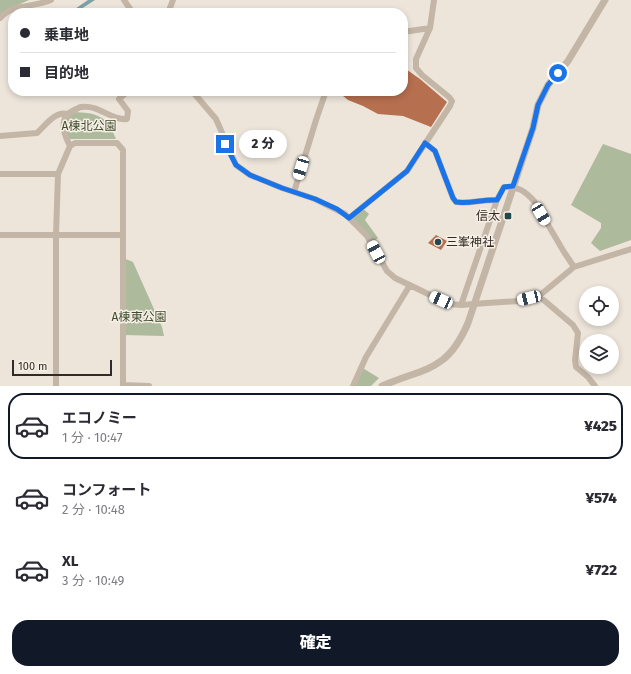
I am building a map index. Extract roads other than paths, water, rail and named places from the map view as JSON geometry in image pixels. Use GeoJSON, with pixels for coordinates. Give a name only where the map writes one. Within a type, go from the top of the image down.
{"type":"FeatureCollection","features":[{"type":"Feature","properties":{"kind":"street"},"geometry":{"type":"LineString","coordinates":[[11,8],[41,4],[51,0]]}},
{"type":"Feature","properties":{"kind":"street"},"geometry":{"type":"LineString","coordinates":[[349,218],[407,171],[452,101],[449,96],[422,75],[416,68],[416,59],[430,28],[434,0]]}},
{"type":"Feature","properties":{"kind":"street"},"geometry":{"type":"LineString","coordinates":[[382,386],[432,367],[444,360],[458,344],[468,323],[533,128],[538,105],[548,85],[568,61],[605,0]]}},
{"type":"Feature","properties":{"kind":"street"},"geometry":{"type":"LineString","coordinates":[[0,18],[8,11]]}},
{"type":"Feature","properties":{"kind":"street"},"geometry":{"type":"LineString","coordinates":[[408,31],[430,28]]}},
{"type":"Feature","properties":{"kind":"street"},"geometry":{"type":"LineString","coordinates":[[0,136],[37,133],[52,118],[63,113],[67,114],[81,107],[94,107],[120,120],[127,119],[128,111],[119,99],[122,96]]}},
{"type":"Feature","properties":{"kind":"street"},"geometry":{"type":"LineString","coordinates":[[196,96],[216,119],[236,165],[250,175],[315,199],[337,209],[349,218],[367,236],[386,271],[395,278],[449,304],[461,305],[487,303],[520,300],[539,296],[574,267],[631,248]]}},
{"type":"Feature","properties":{"kind":"street"},"geometry":{"type":"LineString","coordinates":[[294,192],[324,96]]}},
{"type":"Feature","properties":{"kind":"street"},"geometry":{"type":"LineString","coordinates":[[67,114],[64,123],[64,134],[70,146]]}},
{"type":"Feature","properties":{"kind":"street"},"geometry":{"type":"LineString","coordinates":[[56,386],[56,235],[58,174],[70,146],[75,143],[117,143],[123,150],[124,386],[149,386]]}},
{"type":"Feature","properties":{"kind":"street"},"geometry":{"type":"LineString","coordinates":[[425,143],[435,151],[453,198],[456,202],[469,203],[483,200],[497,200]]}},
{"type":"Feature","properties":{"kind":"street"},"geometry":{"type":"LineString","coordinates":[[0,174],[58,174]]}},
{"type":"Feature","properties":{"kind":"street"},"geometry":{"type":"LineString","coordinates":[[461,305],[497,200],[504,187],[513,186],[521,189],[534,201],[574,267]]}},
{"type":"Feature","properties":{"kind":"street"},"geometry":{"type":"LineString","coordinates":[[0,235],[123,235]]}},
{"type":"Feature","properties":{"kind":"street"},"geometry":{"type":"LineString","coordinates":[[353,386],[366,357],[410,285]]}},
{"type":"Feature","properties":{"kind":"street"},"geometry":{"type":"LineString","coordinates":[[539,296],[574,325],[578,333],[575,360],[576,367],[588,377],[595,386]]}},
{"type":"Feature","properties":{"kind":"water"},"geometry":{"type":"Polygon","coordinates":[[[88,0],[95,0],[83,8],[76,8],[88,0]]]}},
{"type":"Feature","properties":{"kind":"place","name":"信太"},"geometry":{"type":"Point","coordinates":[508,216]}},
{"type":"Feature","properties":{"kind":"place","name":"三峯神社"},"geometry":{"type":"Point","coordinates":[438,242]}},
{"type":"Feature","properties":{"kind":"park label","name":"A棟北公園"},"geometry":{"type":"Point","coordinates":[89,126]}},
{"type":"Feature","properties":{"kind":"park label","name":"A棟東公園"},"geometry":{"type":"Point","coordinates":[139,317]}}]}
